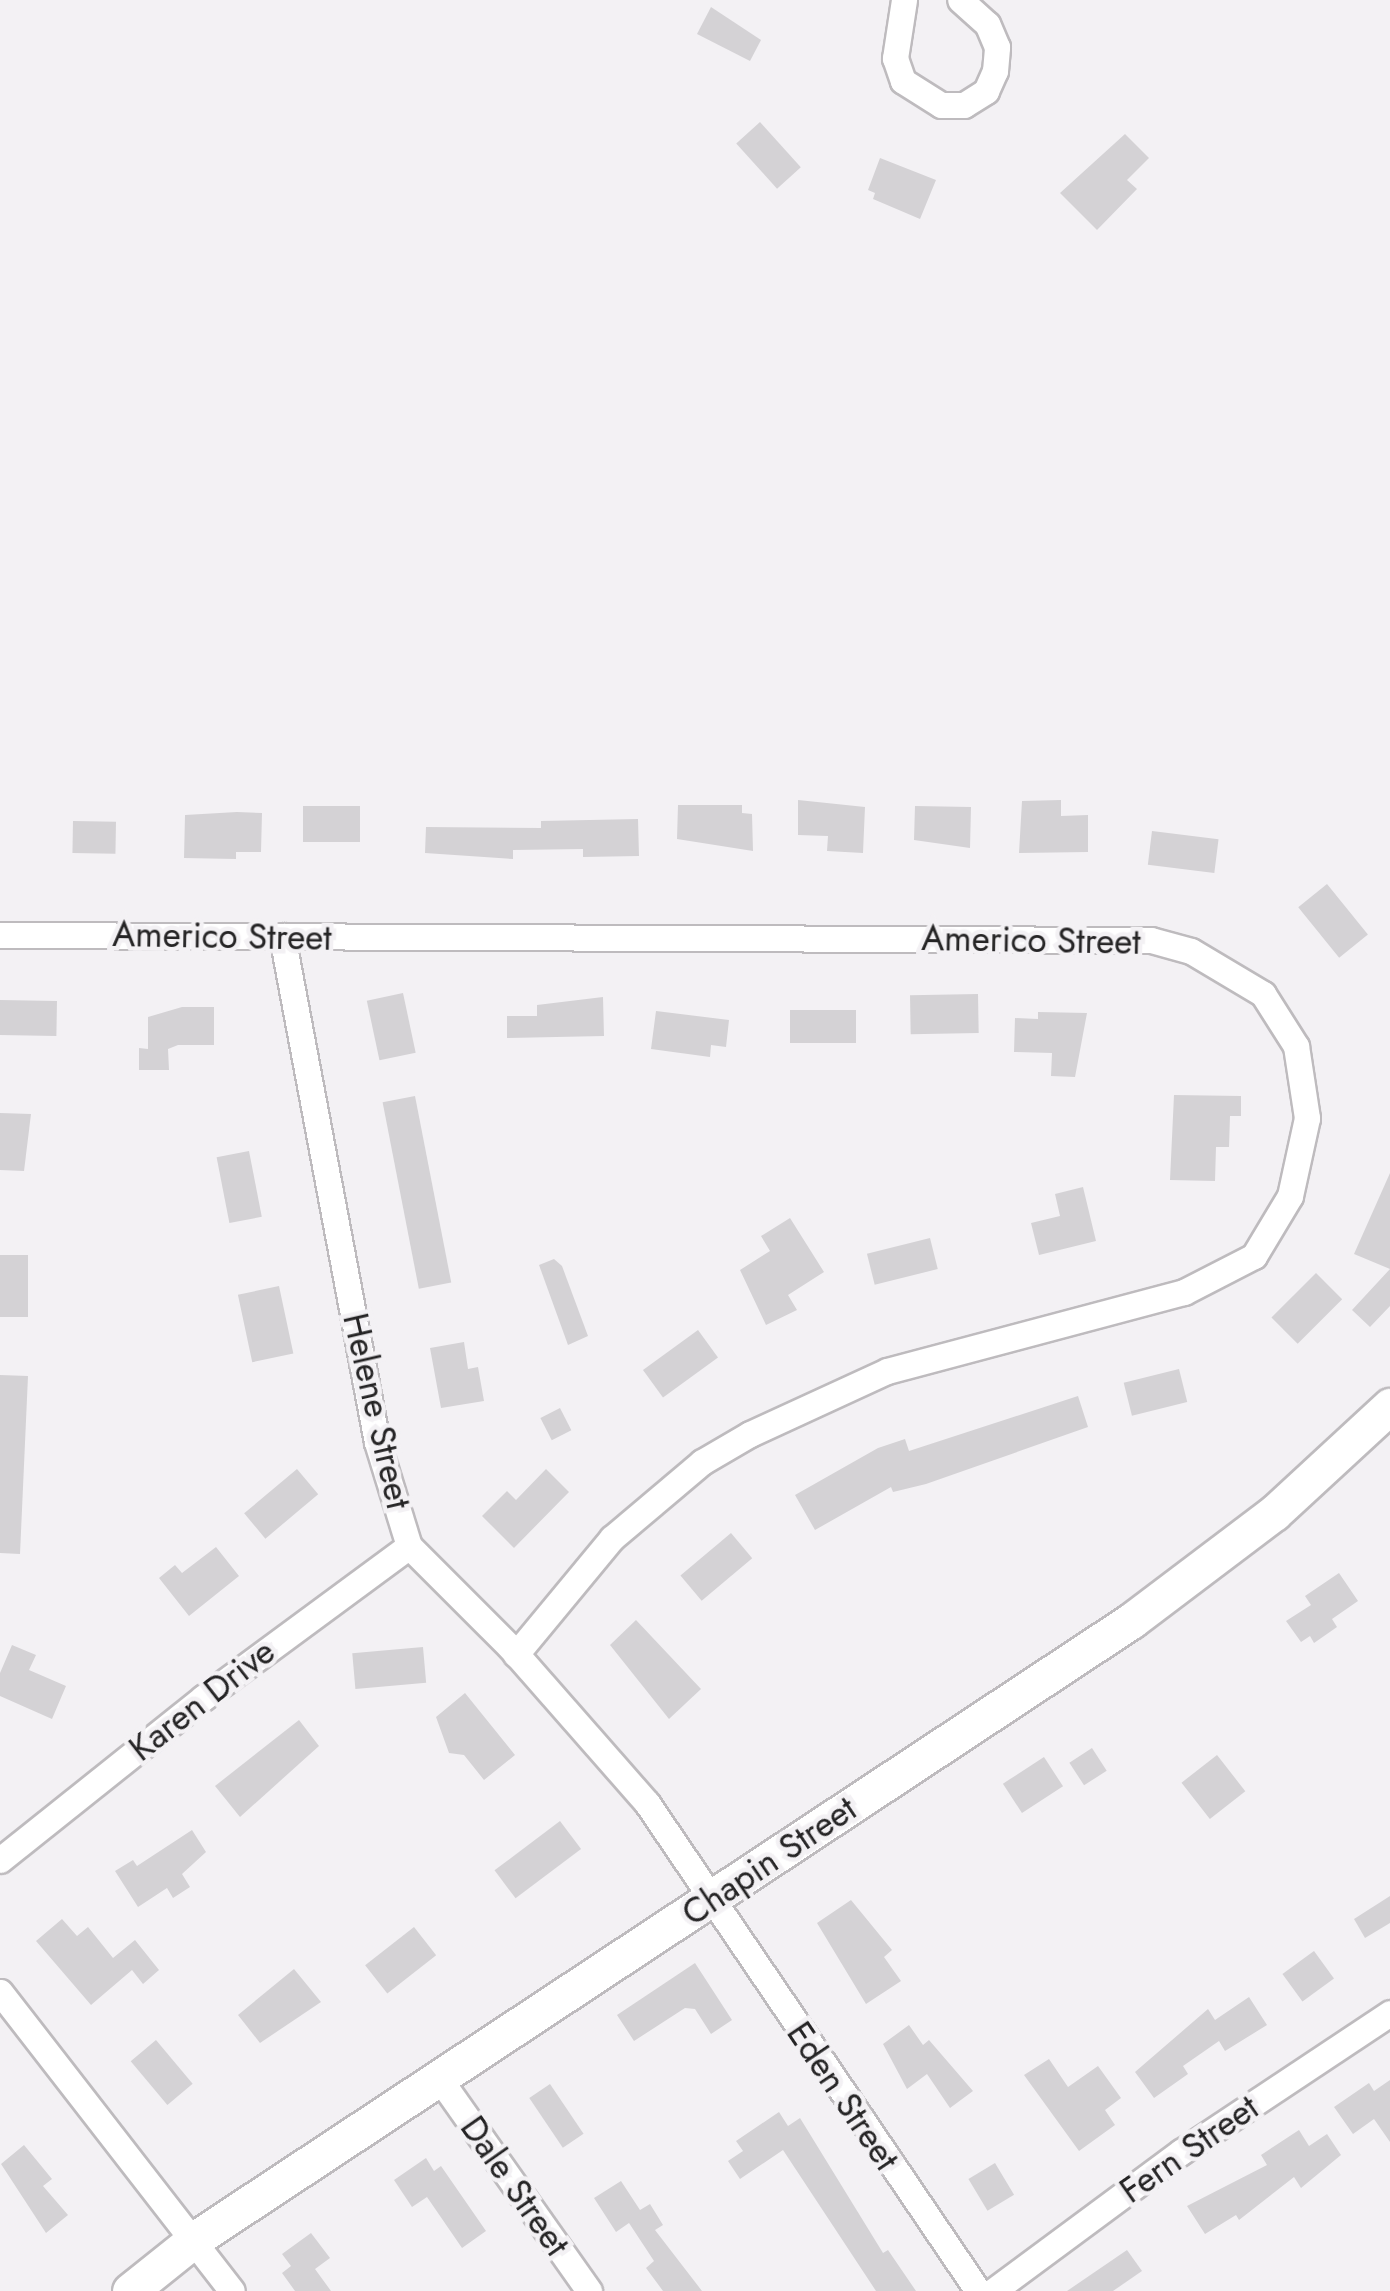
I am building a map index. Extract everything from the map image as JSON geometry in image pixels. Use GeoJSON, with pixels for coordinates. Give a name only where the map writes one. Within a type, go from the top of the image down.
{"type":"FeatureCollection","features":[{"type":"Feature","properties":{"kind":"main road","name":"Chapin Street"},"geometry":{"type":"LineString","coordinates":[[130,2291],[196,2239],[441,2082],[1130,1621],[1274,1513],[1390,1406]]}},
{"type":"Feature","properties":{"kind":"street"},"geometry":{"type":"LineString","coordinates":[[904,0],[895,58],[903,81],[941,106],[964,104],[986,91],[995,71],[997,47],[987,24],[960,0]]}},
{"type":"Feature","properties":{"kind":"street","name":"Americo Street"},"geometry":{"type":"LineString","coordinates":[[0,935],[1151,940],[1191,951],[1263,994],[1296,1046],[1306,1083],[1300,1154],[1276,1228],[1254,1256],[1184,1292],[887,1371],[750,1434],[702,1462],[612,1538],[516,1654]]}},
{"type":"Feature","properties":{"kind":"street","name":"Helene Street"},"geometry":{"type":"LineString","coordinates":[[282,936],[377,1442],[408,1546],[516,1654],[647,1803],[710,1900]]}},
{"type":"Feature","properties":{"kind":"street","name":"Karen Drive"},"geometry":{"type":"LineString","coordinates":[[0,1860],[203,1698],[408,1546]]}},
{"type":"Feature","properties":{"kind":"street","name":"Eden Street"},"geometry":{"type":"LineString","coordinates":[[710,1900],[978,2291]]}},
{"type":"Feature","properties":{"kind":"street"},"geometry":{"type":"LineString","coordinates":[[0,1992],[196,2239],[232,2291]]}},
{"type":"Feature","properties":{"kind":"street","name":"Fern Street"},"geometry":{"type":"LineString","coordinates":[[993,2291],[1181,2152],[1390,2014]]}},
{"type":"Feature","properties":{"kind":"street","name":"Dale Street"},"geometry":{"type":"LineString","coordinates":[[441,2082],[589,2291]]}},
{"type":"Feature","properties":{"kind":"building"},"geometry":{"type":"Polygon","coordinates":[[[711,7],[761,40],[750,61],[697,34],[711,7]]]}},
{"type":"Feature","properties":{"kind":"building"},"geometry":{"type":"Polygon","coordinates":[[[760,122],[801,167],[777,189],[736,143],[760,122]]]}},
{"type":"Feature","properties":{"kind":"building"},"geometry":{"type":"Polygon","coordinates":[[[1125,134],[1149,158],[1127,180],[1137,189],[1097,230],[1060,193],[1125,134]]]}},
{"type":"Feature","properties":{"kind":"building"},"geometry":{"type":"Polygon","coordinates":[[[880,158],[936,180],[920,219],[873,199],[875,193],[868,190],[880,158]]]}},
{"type":"Feature","properties":{"kind":"building"},"geometry":{"type":"Polygon","coordinates":[[[798,800],[865,807],[863,853],[827,851],[828,836],[798,835],[798,800]]]}},
{"type":"Feature","properties":{"kind":"building"},"geometry":{"type":"Polygon","coordinates":[[[1061,800],[1061,816],[1088,815],[1088,852],[1019,853],[1022,801],[1061,800]]]}},
{"type":"Feature","properties":{"kind":"building"},"geometry":{"type":"Polygon","coordinates":[[[678,805],[742,805],[742,813],[752,814],[753,851],[677,839],[678,805]]]}},
{"type":"Feature","properties":{"kind":"building"},"geometry":{"type":"Polygon","coordinates":[[[303,806],[360,806],[360,842],[303,842],[303,806]]]}},
{"type":"Feature","properties":{"kind":"building"},"geometry":{"type":"Polygon","coordinates":[[[915,806],[971,807],[970,848],[914,840],[915,806]]]}},
{"type":"Feature","properties":{"kind":"building"},"geometry":{"type":"Polygon","coordinates":[[[262,813],[261,852],[236,852],[236,859],[184,858],[185,815],[262,813]]]}},
{"type":"Feature","properties":{"kind":"building"},"geometry":{"type":"Polygon","coordinates":[[[638,819],[639,856],[583,857],[583,849],[513,850],[513,859],[425,853],[426,827],[541,828],[541,821],[638,819]]]}},
{"type":"Feature","properties":{"kind":"building"},"geometry":{"type":"Polygon","coordinates":[[[73,821],[116,822],[115,854],[72,853],[73,821]]]}},
{"type":"Feature","properties":{"kind":"building"},"geometry":{"type":"Polygon","coordinates":[[[1152,831],[1219,839],[1214,873],[1148,865],[1152,831]]]}},
{"type":"Feature","properties":{"kind":"building"},"geometry":{"type":"Polygon","coordinates":[[[1327,884],[1368,935],[1339,958],[1298,907],[1327,884]]]}},
{"type":"Feature","properties":{"kind":"building"},"geometry":{"type":"Polygon","coordinates":[[[403,993],[416,1053],[379,1060],[367,1001],[403,993]]]}},
{"type":"Feature","properties":{"kind":"building"},"geometry":{"type":"Polygon","coordinates":[[[978,994],[979,1033],[911,1034],[910,995],[978,994]]]}},
{"type":"Feature","properties":{"kind":"building"},"geometry":{"type":"Polygon","coordinates":[[[603,997],[604,1036],[507,1038],[507,1016],[537,1016],[537,1005],[603,997]]]}},
{"type":"Feature","properties":{"kind":"building"},"geometry":{"type":"Polygon","coordinates":[[[0,1000],[57,1001],[56,1036],[0,1035],[0,1000]]]}},
{"type":"Feature","properties":{"kind":"building"},"geometry":{"type":"Polygon","coordinates":[[[182,1007],[214,1007],[214,1045],[178,1045],[168,1049],[169,1070],[139,1070],[139,1048],[148,1049],[148,1017],[182,1007]]]}},
{"type":"Feature","properties":{"kind":"building"},"geometry":{"type":"Polygon","coordinates":[[[790,1010],[856,1010],[856,1043],[790,1043],[790,1010]]]}},
{"type":"Feature","properties":{"kind":"building"},"geometry":{"type":"Polygon","coordinates":[[[656,1011],[729,1020],[726,1047],[711,1045],[710,1057],[651,1049],[656,1011]]]}},
{"type":"Feature","properties":{"kind":"building"},"geometry":{"type":"Polygon","coordinates":[[[1038,1012],[1087,1013],[1075,1077],[1051,1076],[1052,1053],[1014,1052],[1015,1018],[1038,1019],[1038,1012]]]}},
{"type":"Feature","properties":{"kind":"building"},"geometry":{"type":"Polygon","coordinates":[[[1174,1095],[1241,1096],[1241,1116],[1230,1116],[1229,1147],[1216,1147],[1215,1181],[1170,1180],[1174,1095]]]}},
{"type":"Feature","properties":{"kind":"building"},"geometry":{"type":"Polygon","coordinates":[[[415,1096],[451,1283],[419,1289],[383,1102],[415,1096]]]}},
{"type":"Feature","properties":{"kind":"building"},"geometry":{"type":"Polygon","coordinates":[[[0,1113],[31,1114],[24,1171],[0,1170],[0,1113]]]}},
{"type":"Feature","properties":{"kind":"building"},"geometry":{"type":"Polygon","coordinates":[[[249,1151],[262,1217],[229,1223],[217,1157],[249,1151]]]}},
{"type":"Feature","properties":{"kind":"building"},"geometry":{"type":"Polygon","coordinates":[[[1390,1173],[1390,1269],[1354,1254],[1390,1173]]]}},
{"type":"Feature","properties":{"kind":"building"},"geometry":{"type":"Polygon","coordinates":[[[1083,1187],[1096,1241],[1039,1255],[1031,1223],[1060,1216],[1055,1194],[1083,1187]]]}},
{"type":"Feature","properties":{"kind":"building"},"geometry":{"type":"Polygon","coordinates":[[[790,1218],[824,1272],[788,1295],[797,1310],[766,1325],[740,1270],[770,1251],[761,1236],[790,1218]]]}},
{"type":"Feature","properties":{"kind":"building"},"geometry":{"type":"Polygon","coordinates":[[[930,1238],[938,1269],[875,1285],[867,1254],[930,1238]]]}},
{"type":"Feature","properties":{"kind":"building"},"geometry":{"type":"Polygon","coordinates":[[[0,1255],[28,1255],[28,1317],[0,1317],[0,1255]]]}},
{"type":"Feature","properties":{"kind":"building"},"geometry":{"type":"Polygon","coordinates":[[[554,1259],[562,1266],[588,1336],[568,1345],[539,1265],[554,1259]]]}},
{"type":"Feature","properties":{"kind":"building"},"geometry":{"type":"Polygon","coordinates":[[[1390,1269],[1390,1306],[1370,1327],[1352,1310],[1390,1269]]]}},
{"type":"Feature","properties":{"kind":"building"},"geometry":{"type":"Polygon","coordinates":[[[1316,1273],[1342,1299],[1298,1344],[1271,1318],[1316,1273]]]}},
{"type":"Feature","properties":{"kind":"building"},"geometry":{"type":"Polygon","coordinates":[[[279,1286],[293,1353],[252,1362],[238,1295],[279,1286]]]}},
{"type":"Feature","properties":{"kind":"building"},"geometry":{"type":"Polygon","coordinates":[[[698,1330],[718,1358],[663,1397],[643,1370],[698,1330]]]}},
{"type":"Feature","properties":{"kind":"building"},"geometry":{"type":"Polygon","coordinates":[[[464,1342],[468,1369],[478,1367],[484,1401],[441,1408],[430,1348],[464,1342]]]}},
{"type":"Feature","properties":{"kind":"building"},"geometry":{"type":"Polygon","coordinates":[[[1179,1369],[1187,1402],[1132,1416],[1124,1383],[1179,1369]]]}},
{"type":"Feature","properties":{"kind":"building"},"geometry":{"type":"Polygon","coordinates":[[[0,1375],[28,1376],[20,1554],[0,1553],[0,1375]]]}},
{"type":"Feature","properties":{"kind":"building"},"geometry":{"type":"Polygon","coordinates":[[[1078,1396],[1088,1427],[926,1484],[893,1492],[891,1487],[815,1530],[795,1495],[878,1448],[905,1439],[909,1451],[1078,1396]]]}},
{"type":"Feature","properties":{"kind":"building"},"geometry":{"type":"Polygon","coordinates":[[[560,1408],[571,1430],[552,1440],[540,1418],[560,1408]]]}},
{"type":"Feature","properties":{"kind":"building"},"geometry":{"type":"Polygon","coordinates":[[[297,1469],[318,1494],[265,1539],[244,1513],[297,1469]]]}},
{"type":"Feature","properties":{"kind":"building"},"geometry":{"type":"Polygon","coordinates":[[[546,1469],[569,1492],[514,1548],[482,1516],[507,1491],[516,1500],[546,1469]]]}},
{"type":"Feature","properties":{"kind":"building"},"geometry":{"type":"Polygon","coordinates":[[[731,1533],[752,1558],[702,1601],[680,1575],[731,1533]]]}},
{"type":"Feature","properties":{"kind":"building"},"geometry":{"type":"Polygon","coordinates":[[[216,1547],[239,1576],[189,1616],[159,1578],[175,1565],[182,1573],[216,1547]]]}},
{"type":"Feature","properties":{"kind":"building"},"geometry":{"type":"Polygon","coordinates":[[[1339,1573],[1358,1601],[1332,1619],[1337,1627],[1314,1643],[1310,1636],[1301,1642],[1286,1621],[1311,1605],[1305,1596],[1339,1573]]]}},
{"type":"Feature","properties":{"kind":"building"},"geometry":{"type":"Polygon","coordinates":[[[636,1620],[701,1689],[669,1719],[610,1645],[636,1620]]]}},
{"type":"Feature","properties":{"kind":"building"},"geometry":{"type":"Polygon","coordinates":[[[12,1645],[36,1655],[29,1670],[66,1686],[52,1719],[0,1696],[0,1673],[12,1645]]]}},
{"type":"Feature","properties":{"kind":"building"},"geometry":{"type":"Polygon","coordinates":[[[423,1647],[426,1683],[355,1689],[352,1653],[423,1647]]]}},
{"type":"Feature","properties":{"kind":"building"},"geometry":{"type":"Polygon","coordinates":[[[465,1693],[515,1755],[484,1780],[464,1755],[449,1753],[436,1717],[465,1693]]]}},
{"type":"Feature","properties":{"kind":"building"},"geometry":{"type":"Polygon","coordinates":[[[299,1720],[319,1746],[240,1817],[215,1786],[299,1720]]]}},
{"type":"Feature","properties":{"kind":"building"},"geometry":{"type":"Polygon","coordinates":[[[1092,1748],[1107,1771],[1084,1785],[1069,1763],[1092,1748]]]}},
{"type":"Feature","properties":{"kind":"building"},"geometry":{"type":"Polygon","coordinates":[[[1217,1755],[1245,1791],[1210,1819],[1182,1783],[1217,1755]]]}},
{"type":"Feature","properties":{"kind":"building"},"geometry":{"type":"Polygon","coordinates":[[[1044,1757],[1063,1786],[1022,1813],[1003,1784],[1044,1757]]]}},
{"type":"Feature","properties":{"kind":"building"},"geometry":{"type":"Polygon","coordinates":[[[560,1821],[581,1849],[516,1898],[495,1870],[560,1821]]]}},
{"type":"Feature","properties":{"kind":"building"},"geometry":{"type":"Polygon","coordinates":[[[192,1830],[206,1852],[182,1874],[190,1887],[173,1898],[167,1888],[138,1907],[115,1871],[133,1860],[137,1866],[192,1830]]]}},
{"type":"Feature","properties":{"kind":"building"},"geometry":{"type":"Polygon","coordinates":[[[1390,1896],[1390,1923],[1365,1938],[1354,1919],[1390,1896]]]}},
{"type":"Feature","properties":{"kind":"building"},"geometry":{"type":"Polygon","coordinates":[[[851,1900],[892,1950],[884,1957],[901,1981],[866,2004],[817,1923],[851,1900]]]}},
{"type":"Feature","properties":{"kind":"building"},"geometry":{"type":"Polygon","coordinates":[[[62,1919],[77,1936],[88,1927],[113,1958],[135,1940],[159,1970],[143,1984],[132,1970],[91,2005],[36,1941],[62,1919]]]}},
{"type":"Feature","properties":{"kind":"building"},"geometry":{"type":"Polygon","coordinates":[[[414,1927],[436,1955],[387,1994],[365,1965],[414,1927]]]}},
{"type":"Feature","properties":{"kind":"building"},"geometry":{"type":"Polygon","coordinates":[[[1314,1951],[1334,1979],[1302,2001],[1282,1974],[1314,1951]]]}},
{"type":"Feature","properties":{"kind":"building"},"geometry":{"type":"Polygon","coordinates":[[[695,1963],[732,2020],[711,2034],[695,2009],[685,2008],[634,2041],[617,2015],[695,1963]]]}},
{"type":"Feature","properties":{"kind":"building"},"geometry":{"type":"Polygon","coordinates":[[[294,1969],[321,2002],[260,2043],[238,2015],[294,1969]]]}},
{"type":"Feature","properties":{"kind":"building"},"geometry":{"type":"Polygon","coordinates":[[[1249,1997],[1267,2025],[1225,2051],[1219,2041],[1183,2066],[1188,2074],[1154,2098],[1135,2072],[1208,2009],[1215,2020],[1249,1997]]]}},
{"type":"Feature","properties":{"kind":"building"},"geometry":{"type":"Polygon","coordinates":[[[909,2025],[923,2045],[929,2040],[973,2091],[950,2108],[927,2074],[907,2089],[883,2044],[909,2025]]]}},
{"type":"Feature","properties":{"kind":"building"},"geometry":{"type":"Polygon","coordinates":[[[156,2040],[193,2084],[167,2105],[131,2061],[156,2040]]]}},
{"type":"Feature","properties":{"kind":"building"},"geometry":{"type":"Polygon","coordinates":[[[1049,2059],[1068,2087],[1098,2066],[1121,2098],[1105,2110],[1115,2125],[1079,2151],[1024,2075],[1049,2059]]]}},
{"type":"Feature","properties":{"kind":"building"},"geometry":{"type":"Polygon","coordinates":[[[1390,2080],[1390,2142],[1374,2119],[1353,2134],[1334,2107],[1369,2083],[1374,2091],[1390,2080]]]}},
{"type":"Feature","properties":{"kind":"building"},"geometry":{"type":"Polygon","coordinates":[[[550,2084],[584,2134],[563,2148],[529,2098],[550,2084]]]}},
{"type":"Feature","properties":{"kind":"building"},"geometry":{"type":"Polygon","coordinates":[[[779,2112],[788,2126],[800,2118],[883,2253],[888,2250],[916,2291],[876,2291],[783,2150],[740,2179],[728,2161],[743,2151],[736,2141],[779,2112]]]}},
{"type":"Feature","properties":{"kind":"building"},"geometry":{"type":"Polygon","coordinates":[[[1299,2130],[1309,2146],[1327,2134],[1341,2155],[1301,2188],[1294,2177],[1239,2220],[1236,2215],[1205,2234],[1187,2206],[1267,2165],[1261,2155],[1299,2130]]]}},
{"type":"Feature","properties":{"kind":"building"},"geometry":{"type":"Polygon","coordinates":[[[24,2145],[52,2179],[43,2186],[68,2215],[46,2233],[1,2164],[24,2145]]]}},
{"type":"Feature","properties":{"kind":"building"},"geometry":{"type":"Polygon","coordinates":[[[426,2158],[434,2171],[441,2166],[486,2231],[462,2248],[427,2197],[412,2207],[394,2180],[426,2158]]]}},
{"type":"Feature","properties":{"kind":"building"},"geometry":{"type":"Polygon","coordinates":[[[995,2163],[1014,2195],[987,2211],[968,2179],[995,2163]]]}},
{"type":"Feature","properties":{"kind":"building"},"geometry":{"type":"Polygon","coordinates":[[[621,2181],[640,2210],[650,2204],[663,2225],[655,2230],[702,2291],[663,2291],[646,2268],[654,2261],[629,2223],[616,2232],[594,2198],[621,2181]]]}},
{"type":"Feature","properties":{"kind":"building"},"geometry":{"type":"Polygon","coordinates":[[[311,2233],[330,2258],[315,2269],[331,2291],[295,2291],[282,2273],[291,2266],[282,2254],[311,2233]]]}},
{"type":"Feature","properties":{"kind":"building"},"geometry":{"type":"Polygon","coordinates":[[[1127,2250],[1142,2271],[1113,2291],[1067,2291],[1127,2250]]]}}]}
